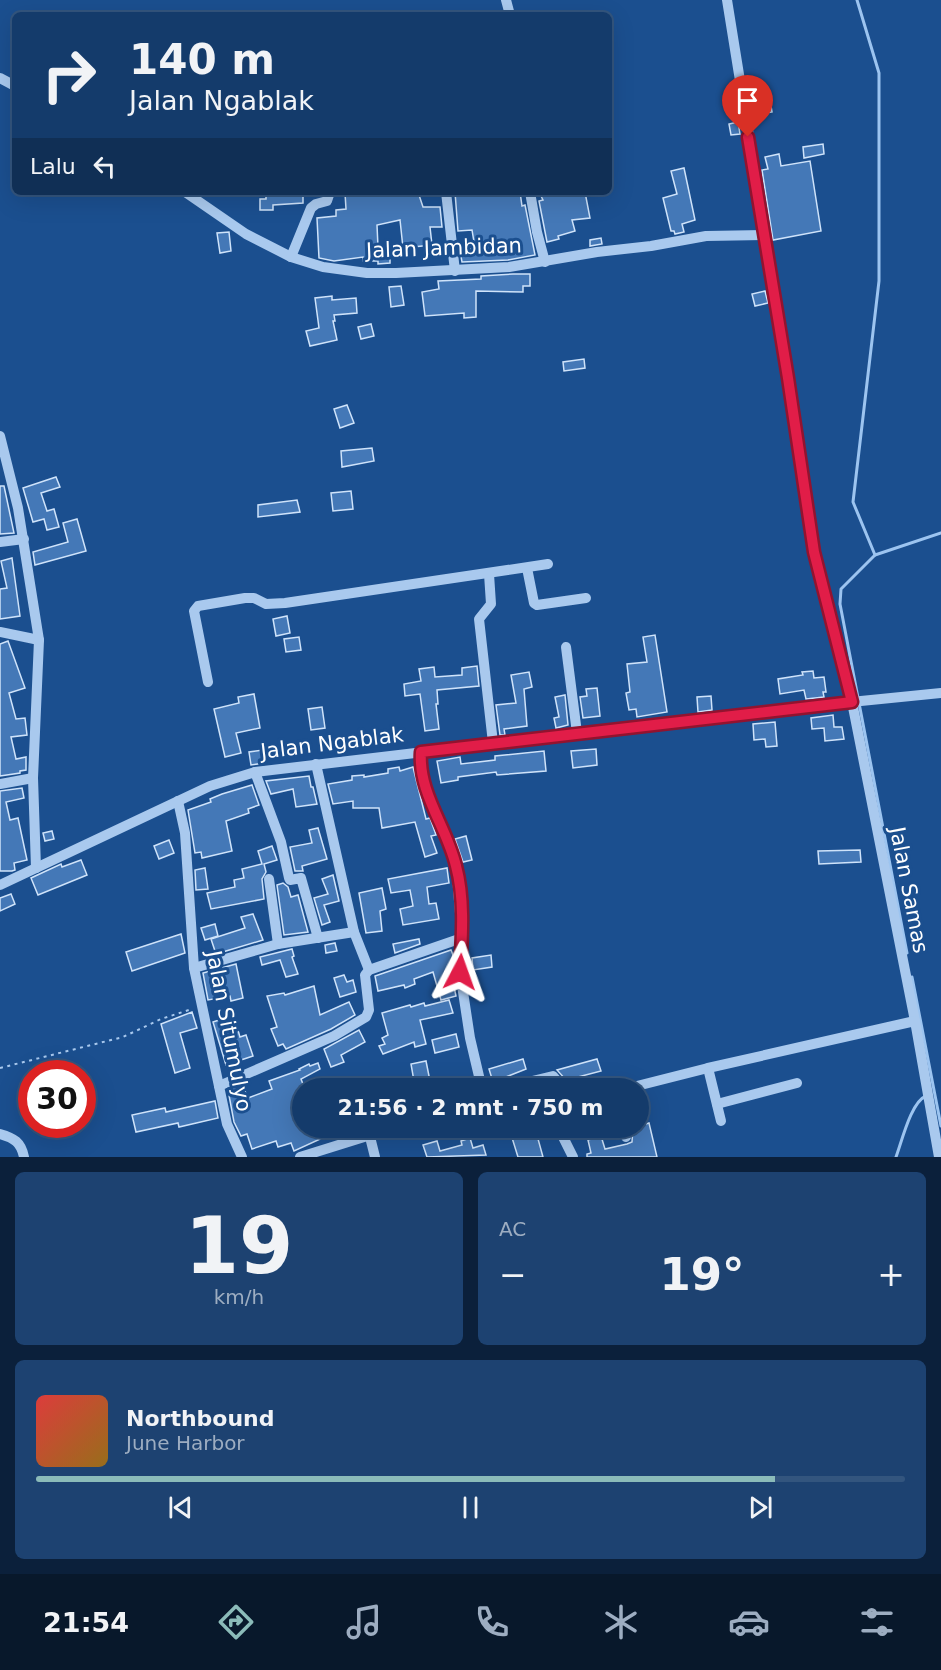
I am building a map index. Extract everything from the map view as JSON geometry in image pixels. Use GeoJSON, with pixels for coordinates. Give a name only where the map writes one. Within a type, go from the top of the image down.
{"type":"FeatureCollection","features":[{"type":"Feature","properties":{"kind":"street","name":"Jalan Samas"},"geometry":{"type":"LineString","coordinates":[[727,0],[814,552],[854,701],[939,1157]]}},
{"type":"Feature","properties":{"kind":"street","name":"Jalan Jambidan"},"geometry":{"type":"LineString","coordinates":[[189,195],[246,234],[291,258],[322,267],[367,273],[509,267],[706,236],[764,235]]}},
{"type":"Feature","properties":{"kind":"street"},"geometry":{"type":"LineString","coordinates":[[291,258],[311,208],[327,201],[329,195]]}},
{"type":"Feature","properties":{"kind":"street"},"geometry":{"type":"LineString","coordinates":[[447,195],[455,271]]}},
{"type":"Feature","properties":{"kind":"street","name":"Jalan Jambidan"},"geometry":{"type":"LineString","coordinates":[[531,195],[537,232],[546,262]]}},
{"type":"Feature","properties":{"kind":"street"},"geometry":{"type":"LineString","coordinates":[[0,436],[12,477],[24,539],[39,640],[33,778],[36,868]]}},
{"type":"Feature","properties":{"kind":"street"},"geometry":{"type":"LineString","coordinates":[[0,542],[24,539]]}},
{"type":"Feature","properties":{"kind":"street"},"geometry":{"type":"LineString","coordinates":[[208,682],[194,611],[198,606],[245,597],[254,598],[266,604],[285,603],[548,564]]}},
{"type":"Feature","properties":{"kind":"street"},"geometry":{"type":"LineString","coordinates":[[527,568],[534,603],[537,605],[586,598]]}},
{"type":"Feature","properties":{"kind":"street"},"geometry":{"type":"LineString","coordinates":[[489,574],[491,604],[479,619],[493,743]]}},
{"type":"Feature","properties":{"kind":"street"},"geometry":{"type":"LineString","coordinates":[[0,632],[39,640]]}},
{"type":"Feature","properties":{"kind":"street"},"geometry":{"type":"LineString","coordinates":[[566,647],[577,733]]}},
{"type":"Feature","properties":{"kind":"street","name":"Jalan Ngablak"},"geometry":{"type":"LineString","coordinates":[[0,885],[210,786],[255,772],[854,701],[941,693]]}},
{"type":"Feature","properties":{"kind":"street"},"geometry":{"type":"LineString","coordinates":[[421,752],[423,781],[456,864],[462,938],[461,982],[479,1078]]}},
{"type":"Feature","properties":{"kind":"street"},"geometry":{"type":"LineString","coordinates":[[316,764],[354,932],[369,970]]}},
{"type":"Feature","properties":{"kind":"street"},"geometry":{"type":"LineString","coordinates":[[255,772],[281,842],[289,878],[290,880],[302,878],[318,938]]}},
{"type":"Feature","properties":{"kind":"street"},"geometry":{"type":"LineString","coordinates":[[0,784],[33,778]]}},
{"type":"Feature","properties":{"kind":"street","name":"Jalan Situmulyo"},"geometry":{"type":"LineString","coordinates":[[178,801],[185,833],[194,968],[229,1132],[242,1157]]}},
{"type":"Feature","properties":{"kind":"street"},"geometry":{"type":"LineString","coordinates":[[269,879],[278,944]]}},
{"type":"Feature","properties":{"kind":"street"},"geometry":{"type":"LineString","coordinates":[[194,968],[278,944],[354,932]]}},
{"type":"Feature","properties":{"kind":"street"},"geometry":{"type":"LineString","coordinates":[[219,1086],[334,1036],[366,1017],[369,1010],[365,975],[369,970],[462,938]]}},
{"type":"Feature","properties":{"kind":"street"},"geometry":{"type":"LineString","coordinates":[[649,1083],[915,1021]]}},
{"type":"Feature","properties":{"kind":"street"},"geometry":{"type":"LineString","coordinates":[[708,1068],[721,1121]]}},
{"type":"Feature","properties":{"kind":"street"},"geometry":{"type":"LineString","coordinates":[[717,1104],[796,1083]]}},
{"type":"Feature","properties":{"kind":"street"},"geometry":{"type":"LineString","coordinates":[[0,1134],[18,1142],[24,1157]]}},
{"type":"Feature","properties":{"kind":"street"},"geometry":{"type":"LineString","coordinates":[[300,1157],[366,1138]]}},
{"type":"Feature","properties":{"kind":"street"},"geometry":{"type":"LineString","coordinates":[[370,1138],[375,1157]]}},
{"type":"Feature","properties":{"kind":"street"},"geometry":{"type":"LineString","coordinates":[[564,1138],[573,1157]]}},
{"type":"Feature","properties":{"kind":"path"},"geometry":{"type":"LineString","coordinates":[[0,1068],[123,1037],[161,1019],[202,1006]]}},
{"type":"Feature","properties":{"kind":"building"},"geometry":{"type":"Polygon","coordinates":[[[770,100],[772,112],[755,115],[753,104],[770,100]]]}},
{"type":"Feature","properties":{"kind":"building"},"geometry":{"type":"Polygon","coordinates":[[[738,122],[740,134],[731,135],[729,124],[738,122]]]}},
{"type":"Feature","properties":{"kind":"building"},"geometry":{"type":"Polygon","coordinates":[[[823,144],[824,154],[804,158],[803,147],[823,144]]]}},
{"type":"Feature","properties":{"kind":"building"},"geometry":{"type":"Polygon","coordinates":[[[779,154],[781,166],[810,161],[821,231],[773,240],[762,170],[768,169],[765,157],[779,154]]]}},
{"type":"Feature","properties":{"kind":"building"},"geometry":{"type":"Polygon","coordinates":[[[684,168],[695,220],[682,224],[684,232],[675,234],[671,231],[663,198],[677,194],[671,171],[684,168]]]}},
{"type":"Feature","properties":{"kind":"building"},"geometry":{"type":"Polygon","coordinates":[[[266,195],[303,195],[303,203],[273,205],[273,210],[260,210],[260,199],[266,199],[266,195]]]}},
{"type":"Feature","properties":{"kind":"building"},"geometry":{"type":"Polygon","coordinates":[[[345,195],[419,195],[423,207],[440,207],[442,227],[430,227],[432,245],[403,248],[400,220],[377,225],[378,247],[390,247],[390,263],[378,264],[378,261],[363,261],[363,257],[334,261],[319,258],[317,218],[336,216],[336,210],[346,209],[345,195]]]}},
{"type":"Feature","properties":{"kind":"building"},"geometry":{"type":"Polygon","coordinates":[[[455,195],[520,195],[522,206],[525,205],[535,255],[508,260],[462,262],[460,251],[475,248],[472,230],[458,231],[455,195]]]}},
{"type":"Feature","properties":{"kind":"building"},"geometry":{"type":"Polygon","coordinates":[[[586,195],[590,218],[572,220],[575,231],[547,242],[539,201],[543,200],[541,196],[586,195]]]}},
{"type":"Feature","properties":{"kind":"building"},"geometry":{"type":"Polygon","coordinates":[[[229,232],[231,251],[220,253],[217,233],[229,232]]]}},
{"type":"Feature","properties":{"kind":"building"},"geometry":{"type":"Polygon","coordinates":[[[601,238],[602,244],[590,246],[590,240],[601,238]]]}},
{"type":"Feature","properties":{"kind":"building"},"geometry":{"type":"Polygon","coordinates":[[[530,274],[530,286],[523,286],[523,292],[476,291],[476,317],[464,318],[464,313],[425,316],[422,292],[439,289],[438,281],[481,279],[481,276],[530,274]]]}},
{"type":"Feature","properties":{"kind":"building"},"geometry":{"type":"Polygon","coordinates":[[[401,286],[404,305],[391,307],[389,287],[401,286]]]}},
{"type":"Feature","properties":{"kind":"building"},"geometry":{"type":"Polygon","coordinates":[[[765,291],[768,303],[755,306],[752,294],[765,291]]]}},
{"type":"Feature","properties":{"kind":"building"},"geometry":{"type":"Polygon","coordinates":[[[332,296],[332,300],[356,298],[357,313],[334,315],[337,340],[310,346],[306,331],[319,328],[315,298],[332,296]]]}},
{"type":"Feature","properties":{"kind":"building"},"geometry":{"type":"Polygon","coordinates":[[[371,324],[374,336],[361,339],[358,327],[371,324]]]}},
{"type":"Feature","properties":{"kind":"building"},"geometry":{"type":"Polygon","coordinates":[[[584,359],[585,368],[564,371],[563,362],[584,359]]]}},
{"type":"Feature","properties":{"kind":"building"},"geometry":{"type":"Polygon","coordinates":[[[347,405],[354,423],[340,428],[334,409],[347,405]]]}},
{"type":"Feature","properties":{"kind":"building"},"geometry":{"type":"Polygon","coordinates":[[[372,448],[374,461],[342,467],[341,451],[372,448]]]}},
{"type":"Feature","properties":{"kind":"building"},"geometry":{"type":"Polygon","coordinates":[[[56,477],[60,487],[41,493],[47,511],[54,509],[59,527],[47,530],[44,519],[33,522],[23,488],[56,477]]]}},
{"type":"Feature","properties":{"kind":"building"},"geometry":{"type":"Polygon","coordinates":[[[0,486],[4,486],[14,533],[0,534],[0,486]]]}},
{"type":"Feature","properties":{"kind":"building"},"geometry":{"type":"Polygon","coordinates":[[[351,491],[353,509],[333,511],[331,493],[351,491]]]}},
{"type":"Feature","properties":{"kind":"building"},"geometry":{"type":"Polygon","coordinates":[[[297,500],[300,512],[258,517],[258,505],[297,500]]]}},
{"type":"Feature","properties":{"kind":"building"},"geometry":{"type":"Polygon","coordinates":[[[77,519],[86,551],[35,565],[33,552],[68,542],[63,523],[77,519]]]}},
{"type":"Feature","properties":{"kind":"building"},"geometry":{"type":"Polygon","coordinates":[[[12,558],[20,616],[0,619],[0,589],[7,588],[1,561],[12,558]]]}},
{"type":"Feature","properties":{"kind":"building"},"geometry":{"type":"Polygon","coordinates":[[[287,616],[290,633],[276,636],[273,619],[287,616]]]}},
{"type":"Feature","properties":{"kind":"building"},"geometry":{"type":"Polygon","coordinates":[[[655,635],[667,712],[637,717],[636,709],[629,710],[626,693],[630,692],[627,664],[647,662],[643,637],[655,635]]]}},
{"type":"Feature","properties":{"kind":"building"},"geometry":{"type":"Polygon","coordinates":[[[299,637],[301,650],[286,652],[284,639],[299,637]]]}},
{"type":"Feature","properties":{"kind":"building"},"geometry":{"type":"Polygon","coordinates":[[[8,641],[25,688],[9,693],[16,719],[25,718],[27,735],[11,737],[16,759],[26,757],[26,770],[0,776],[0,644],[8,641]]]}},
{"type":"Feature","properties":{"kind":"building"},"geometry":{"type":"Polygon","coordinates":[[[477,666],[479,686],[437,690],[439,729],[425,731],[420,694],[405,696],[404,684],[421,681],[419,669],[434,667],[435,677],[462,675],[462,668],[477,666]]]}},
{"type":"Feature","properties":{"kind":"building"},"geometry":{"type":"Polygon","coordinates":[[[813,671],[814,678],[824,677],[826,692],[823,692],[824,697],[806,699],[804,690],[780,694],[778,679],[813,671]]]}},
{"type":"Feature","properties":{"kind":"building"},"geometry":{"type":"Polygon","coordinates":[[[529,672],[532,687],[524,689],[527,726],[504,729],[505,735],[500,735],[496,705],[516,703],[511,675],[529,672]]]}},
{"type":"Feature","properties":{"kind":"building"},"geometry":{"type":"Polygon","coordinates":[[[597,688],[600,716],[583,718],[580,697],[587,696],[586,689],[597,688]]]}},
{"type":"Feature","properties":{"kind":"building"},"geometry":{"type":"Polygon","coordinates":[[[254,694],[260,728],[236,733],[241,753],[225,757],[214,709],[239,703],[238,697],[254,694]]]}},
{"type":"Feature","properties":{"kind":"building"},"geometry":{"type":"Polygon","coordinates":[[[565,695],[568,725],[556,728],[554,718],[559,717],[555,697],[565,695]]]}},
{"type":"Feature","properties":{"kind":"building"},"geometry":{"type":"Polygon","coordinates":[[[711,696],[712,710],[698,712],[697,697],[711,696]]]}},
{"type":"Feature","properties":{"kind":"building"},"geometry":{"type":"Polygon","coordinates":[[[322,707],[325,728],[311,730],[308,709],[322,707]]]}},
{"type":"Feature","properties":{"kind":"building"},"geometry":{"type":"Polygon","coordinates":[[[833,715],[834,727],[842,727],[844,739],[825,741],[824,728],[812,729],[811,718],[833,715]]]}},
{"type":"Feature","properties":{"kind":"building"},"geometry":{"type":"Polygon","coordinates":[[[775,722],[777,746],[766,747],[765,739],[754,740],[753,724],[775,722]]]}},
{"type":"Feature","properties":{"kind":"building"},"geometry":{"type":"Polygon","coordinates":[[[596,749],[597,765],[573,768],[571,751],[596,749]]]}},
{"type":"Feature","properties":{"kind":"building"},"geometry":{"type":"Polygon","coordinates":[[[263,750],[265,763],[251,765],[249,752],[263,750]]]}},
{"type":"Feature","properties":{"kind":"building"},"geometry":{"type":"Polygon","coordinates":[[[544,751],[546,771],[497,775],[496,772],[458,777],[458,780],[441,783],[437,761],[460,757],[461,764],[495,760],[495,756],[544,751]]]}},
{"type":"Feature","properties":{"kind":"building"},"geometry":{"type":"Polygon","coordinates":[[[399,767],[400,771],[413,767],[426,819],[430,818],[436,835],[431,836],[437,853],[425,857],[415,822],[382,828],[379,808],[353,808],[353,801],[333,804],[328,784],[352,780],[352,776],[364,775],[364,777],[388,773],[388,769],[399,767]]]}},
{"type":"Feature","properties":{"kind":"building"},"geometry":{"type":"Polygon","coordinates":[[[309,776],[317,804],[296,807],[293,789],[271,794],[266,781],[309,776]]]}},
{"type":"Feature","properties":{"kind":"building"},"geometry":{"type":"Polygon","coordinates":[[[252,785],[259,805],[248,809],[249,813],[226,821],[232,851],[202,858],[201,852],[195,853],[188,810],[211,802],[210,799],[222,794],[252,785]]]}},
{"type":"Feature","properties":{"kind":"building"},"geometry":{"type":"Polygon","coordinates":[[[22,788],[24,798],[6,802],[10,820],[18,818],[27,860],[14,863],[15,870],[0,871],[0,791],[22,788]]]}},
{"type":"Feature","properties":{"kind":"building"},"geometry":{"type":"Polygon","coordinates":[[[318,828],[327,859],[302,866],[303,871],[295,871],[290,847],[312,843],[309,830],[318,828]]]}},
{"type":"Feature","properties":{"kind":"building"},"geometry":{"type":"Polygon","coordinates":[[[52,831],[54,839],[45,841],[43,833],[52,831]]]}},
{"type":"Feature","properties":{"kind":"building"},"geometry":{"type":"Polygon","coordinates":[[[466,836],[472,860],[463,862],[455,839],[466,836]]]}},
{"type":"Feature","properties":{"kind":"building"},"geometry":{"type":"Polygon","coordinates":[[[169,840],[174,853],[159,859],[154,846],[169,840]]]}},
{"type":"Feature","properties":{"kind":"building"},"geometry":{"type":"Polygon","coordinates":[[[272,846],[277,860],[264,864],[266,872],[262,879],[264,899],[211,909],[207,893],[235,887],[234,880],[244,878],[242,869],[262,864],[258,851],[272,846]]]}},
{"type":"Feature","properties":{"kind":"building"},"geometry":{"type":"Polygon","coordinates":[[[860,850],[861,862],[819,864],[818,851],[860,850]]]}},
{"type":"Feature","properties":{"kind":"building"},"geometry":{"type":"Polygon","coordinates":[[[81,860],[87,875],[38,895],[31,878],[61,864],[62,867],[81,860]]]}},
{"type":"Feature","properties":{"kind":"building"},"geometry":{"type":"Polygon","coordinates":[[[205,868],[208,889],[196,890],[195,870],[205,868]]]}},
{"type":"Feature","properties":{"kind":"building"},"geometry":{"type":"Polygon","coordinates":[[[447,868],[449,883],[427,887],[429,904],[436,903],[439,919],[403,925],[400,909],[413,906],[410,890],[391,893],[388,879],[447,868]]]}},
{"type":"Feature","properties":{"kind":"building"},"geometry":{"type":"Polygon","coordinates":[[[333,875],[339,901],[324,905],[330,922],[322,925],[314,898],[328,894],[322,879],[333,875]]]}},
{"type":"Feature","properties":{"kind":"building"},"geometry":{"type":"Polygon","coordinates":[[[283,883],[288,887],[291,897],[298,895],[308,932],[284,935],[277,885],[283,883]]]}},
{"type":"Feature","properties":{"kind":"building"},"geometry":{"type":"Polygon","coordinates":[[[382,888],[386,909],[380,911],[382,931],[366,933],[359,893],[382,888]]]}},
{"type":"Feature","properties":{"kind":"building"},"geometry":{"type":"Polygon","coordinates":[[[11,894],[15,904],[0,911],[0,898],[11,894]]]}},
{"type":"Feature","properties":{"kind":"building"},"geometry":{"type":"Polygon","coordinates":[[[253,914],[263,940],[216,954],[211,939],[245,928],[241,917],[253,914]]]}},
{"type":"Feature","properties":{"kind":"building"},"geometry":{"type":"Polygon","coordinates":[[[215,924],[218,936],[205,940],[201,928],[215,924]]]}},
{"type":"Feature","properties":{"kind":"building"},"geometry":{"type":"Polygon","coordinates":[[[181,934],[185,953],[132,971],[126,952],[181,934]]]}},
{"type":"Feature","properties":{"kind":"building"},"geometry":{"type":"Polygon","coordinates":[[[419,939],[420,944],[395,953],[393,944],[419,939]]]}},
{"type":"Feature","properties":{"kind":"building"},"geometry":{"type":"Polygon","coordinates":[[[335,943],[337,951],[326,953],[325,945],[335,943]]]}},
{"type":"Feature","properties":{"kind":"building"},"geometry":{"type":"Polygon","coordinates":[[[292,949],[294,956],[292,957],[298,974],[286,977],[280,960],[262,965],[260,957],[292,949]]]}},
{"type":"Feature","properties":{"kind":"building"},"geometry":{"type":"Polygon","coordinates":[[[451,950],[453,967],[451,973],[456,996],[441,1000],[433,972],[414,979],[415,984],[405,988],[404,985],[378,991],[375,976],[451,950]]]}},
{"type":"Feature","properties":{"kind":"building"},"geometry":{"type":"Polygon","coordinates":[[[491,955],[492,967],[473,970],[472,958],[491,955]]]}},
{"type":"Feature","properties":{"kind":"building"},"geometry":{"type":"Polygon","coordinates":[[[236,964],[243,998],[231,1001],[230,996],[208,1000],[203,973],[236,964]]]}},
{"type":"Feature","properties":{"kind":"building"},"geometry":{"type":"Polygon","coordinates":[[[344,975],[347,982],[353,980],[356,992],[340,997],[334,978],[344,975]]]}},
{"type":"Feature","properties":{"kind":"building"},"geometry":{"type":"Polygon","coordinates":[[[314,986],[320,1015],[349,1002],[355,1015],[331,1029],[286,1049],[283,1044],[278,1046],[271,1029],[277,1027],[267,996],[284,993],[285,995],[314,986]]]}},
{"type":"Feature","properties":{"kind":"building"},"geometry":{"type":"Polygon","coordinates":[[[449,1000],[453,1013],[420,1020],[426,1044],[415,1047],[414,1042],[383,1054],[379,1046],[385,1044],[382,1038],[388,1035],[382,1013],[410,1005],[411,1007],[424,1003],[425,1006],[449,1000]]]}},
{"type":"Feature","properties":{"kind":"building"},"geometry":{"type":"Polygon","coordinates":[[[192,1012],[197,1028],[180,1033],[190,1068],[175,1073],[161,1024],[192,1012]]]}},
{"type":"Feature","properties":{"kind":"building"},"geometry":{"type":"Polygon","coordinates":[[[225,1018],[229,1030],[237,1027],[240,1037],[246,1035],[253,1056],[226,1065],[213,1022],[225,1018]]]}},
{"type":"Feature","properties":{"kind":"building"},"geometry":{"type":"Polygon","coordinates":[[[359,1030],[365,1042],[341,1055],[344,1062],[331,1067],[324,1049],[359,1030]]]}},
{"type":"Feature","properties":{"kind":"building"},"geometry":{"type":"Polygon","coordinates":[[[456,1034],[459,1047],[435,1053],[432,1040],[456,1034]]]}},
{"type":"Feature","properties":{"kind":"building"},"geometry":{"type":"Polygon","coordinates":[[[523,1059],[526,1069],[503,1078],[492,1078],[489,1069],[523,1059]]]}},
{"type":"Feature","properties":{"kind":"building"},"geometry":{"type":"Polygon","coordinates":[[[597,1059],[601,1071],[564,1078],[557,1070],[597,1059]]]}},
{"type":"Feature","properties":{"kind":"building"},"geometry":{"type":"Polygon","coordinates":[[[426,1061],[429,1078],[413,1078],[411,1064],[426,1061]]]}},
{"type":"Feature","properties":{"kind":"building"},"geometry":{"type":"Polygon","coordinates":[[[318,1063],[320,1069],[303,1078],[292,1078],[292,1138],[322,1138],[294,1151],[291,1143],[278,1147],[276,1141],[252,1149],[247,1134],[241,1136],[234,1122],[228,1090],[242,1084],[248,1098],[272,1089],[269,1081],[300,1070],[309,1064],[310,1066],[318,1063]]]}},
{"type":"Feature","properties":{"kind":"building"},"geometry":{"type":"Polygon","coordinates":[[[215,1101],[218,1118],[179,1127],[178,1123],[136,1132],[132,1115],[165,1108],[166,1112],[215,1101]]]}},
{"type":"Feature","properties":{"kind":"building"},"geometry":{"type":"Polygon","coordinates":[[[649,1123],[657,1157],[587,1157],[587,1154],[591,1153],[588,1140],[602,1138],[605,1149],[632,1142],[632,1138],[649,1138],[649,1123]]]}},
{"type":"Feature","properties":{"kind":"building"},"geometry":{"type":"Polygon","coordinates":[[[470,1138],[473,1148],[483,1145],[486,1155],[427,1157],[423,1145],[437,1141],[440,1151],[462,1145],[461,1141],[470,1138]]]}},
{"type":"Feature","properties":{"kind":"building"},"geometry":{"type":"Polygon","coordinates":[[[512,1138],[538,1138],[543,1157],[518,1157],[512,1138]]]}},
{"type":"Feature","properties":{"kind":"waterway"},"geometry":{"type":"LineString","coordinates":[[857,0],[879,73],[879,281],[853,502],[875,555],[841,589],[840,604],[907,953]]}},
{"type":"Feature","properties":{"kind":"waterway"},"geometry":{"type":"LineString","coordinates":[[875,555],[941,533]]}},
{"type":"Feature","properties":{"kind":"waterway"},"geometry":{"type":"LineString","coordinates":[[912,977],[941,1126]]}},
{"type":"Feature","properties":{"kind":"waterway"},"geometry":{"type":"LineString","coordinates":[[896,1157],[911,1114],[926,1096]]}},
{"type":"Feature","properties":{"kind":"route"},"geometry":{"type":"LineString","coordinates":[[460,972],[462,938],[456,864],[423,781],[421,752],[852,702],[814,552],[748,137]]}}]}
